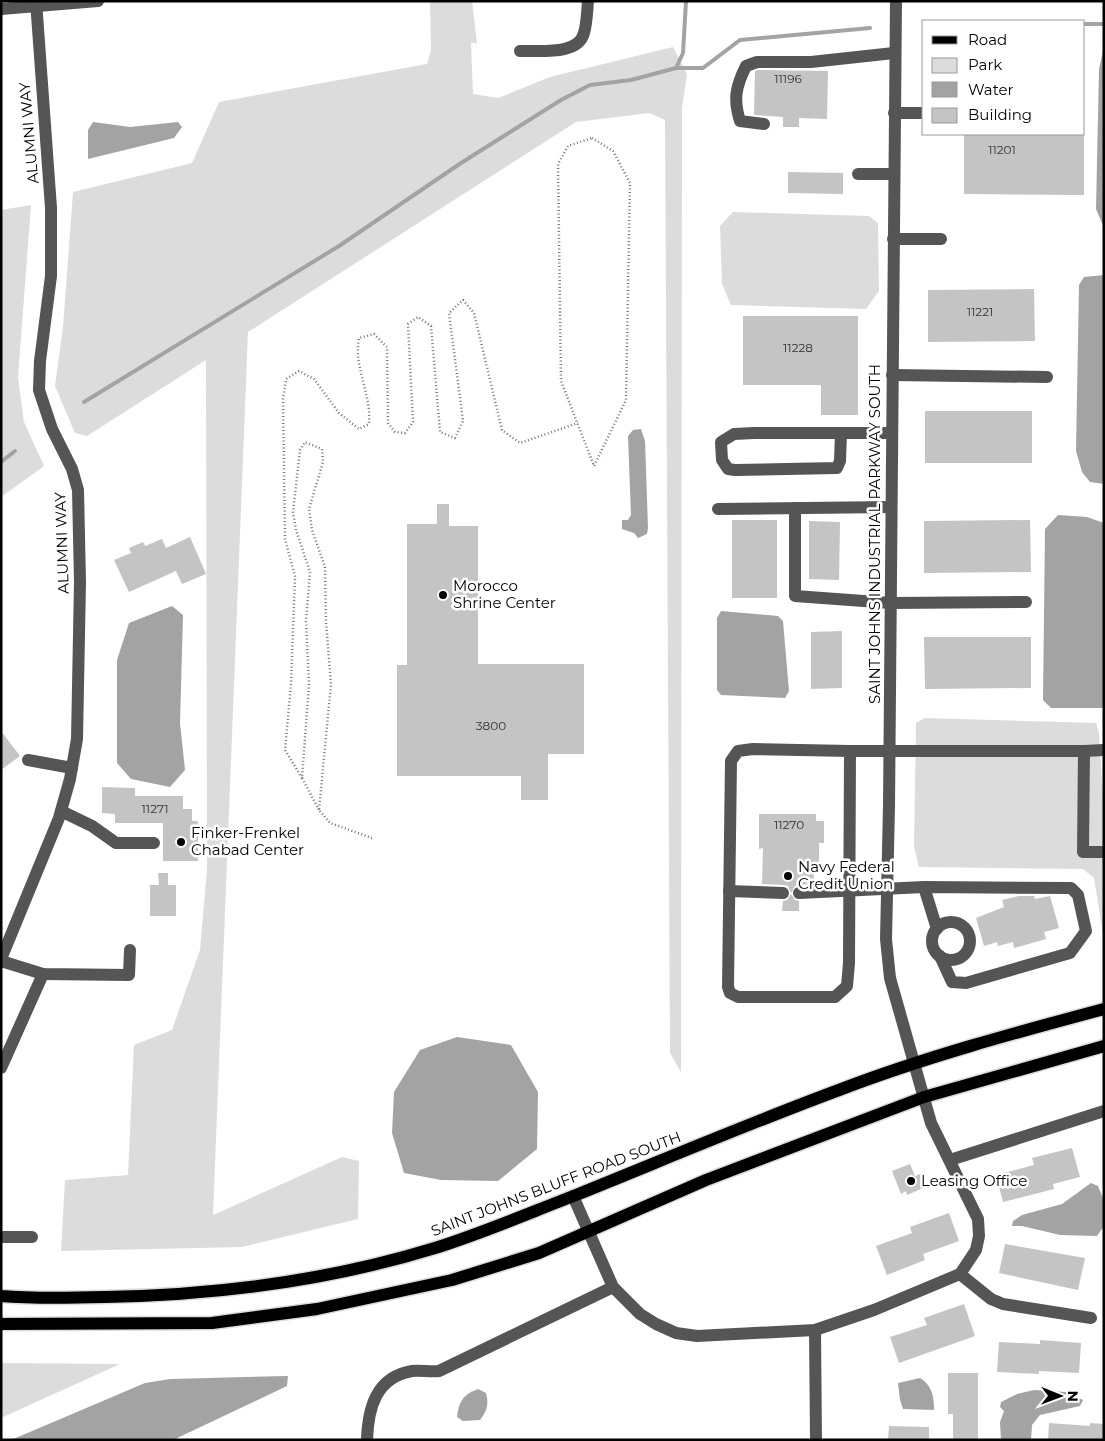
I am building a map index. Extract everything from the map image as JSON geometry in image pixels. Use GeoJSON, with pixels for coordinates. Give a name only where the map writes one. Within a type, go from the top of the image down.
{"type":"FeatureCollection","features":[{"type":"Feature","properties":{"kind":"main road","name":"SAINT JOHNS BLUFF ROAD SOUTH"},"geometry":{"type":"LineString","coordinates":[[1,1296],[30,1298],[143,1297],[216,1292],[299,1280],[371,1266],[436,1248],[502,1225],[838,1090],[915,1063],[1104,1009]]}},
{"type":"Feature","properties":{"kind":"main road"},"geometry":{"type":"LineString","coordinates":[[1,1324],[202,1323],[317,1309],[400,1292],[500,1267],[588,1232],[706,1180],[924,1097],[1104,1046]]}},
{"type":"Feature","properties":{"kind":"street"},"geometry":{"type":"LineString","coordinates":[[1,9],[36,3],[98,1]]}},
{"type":"Feature","properties":{"kind":"street"},"geometry":{"type":"LineString","coordinates":[[520,51],[568,49],[579,43],[584,34],[588,1]]}},
{"type":"Feature","properties":{"kind":"street","name":"SAINT JOHNS INDUSTRIAL PARKWAY SOUTH"},"geometry":{"type":"LineString","coordinates":[[896,1],[893,174],[890,752],[886,939],[890,978],[898,1012],[932,1123],[978,1219],[979,1236],[976,1250],[960,1274]]}},
{"type":"Feature","properties":{"kind":"street","name":"ALUMNI WAY"},"geometry":{"type":"LineString","coordinates":[[1,960],[61,811],[77,739],[80,522],[78,490],[72,469],[52,429],[39,390],[40,361],[51,276],[51,208],[36,3]]}},
{"type":"Feature","properties":{"kind":"street"},"geometry":{"type":"LineString","coordinates":[[764,124],[740,121],[734,103],[737,83],[746,66],[757,62],[811,62],[894,53]]}},
{"type":"Feature","properties":{"kind":"street"},"geometry":{"type":"LineString","coordinates":[[894,113],[922,113]]}},
{"type":"Feature","properties":{"kind":"street"},"geometry":{"type":"LineString","coordinates":[[858,174],[893,174]]}},
{"type":"Feature","properties":{"kind":"street"},"geometry":{"type":"LineString","coordinates":[[893,239],[941,239]]}},
{"type":"Feature","properties":{"kind":"street"},"geometry":{"type":"LineString","coordinates":[[892,376],[1047,377]]}},
{"type":"Feature","properties":{"kind":"street"},"geometry":{"type":"LineString","coordinates":[[841,433],[840,461],[837,468],[735,470],[728,469],[722,460],[721,442],[734,434],[841,433],[892,433]]}},
{"type":"Feature","properties":{"kind":"street"},"geometry":{"type":"LineString","coordinates":[[718,508],[891,507]]}},
{"type":"Feature","properties":{"kind":"street"},"geometry":{"type":"LineString","coordinates":[[795,508],[795,596],[891,603],[1026,602]]}},
{"type":"Feature","properties":{"kind":"street"},"geometry":{"type":"LineString","coordinates":[[850,752],[847,986],[835,997],[738,997],[730,993],[728,987],[730,760],[738,752],[753,749],[850,752],[1104,750]]}},
{"type":"Feature","properties":{"kind":"street"},"geometry":{"type":"LineString","coordinates":[[1084,750],[1083,852],[1104,852]]}},
{"type":"Feature","properties":{"kind":"street"},"geometry":{"type":"LineString","coordinates":[[28,760],[72,768]]}},
{"type":"Feature","properties":{"kind":"street"},"geometry":{"type":"LineString","coordinates":[[61,811],[92,826],[116,843],[154,843]]}},
{"type":"Feature","properties":{"kind":"street"},"geometry":{"type":"LineString","coordinates":[[799,893],[849,889],[924,887],[1071,888],[1078,894],[1086,931],[1070,953],[966,983],[952,982],[934,946],[933,940],[937,929],[924,887]]}},
{"type":"Feature","properties":{"kind":"street"},"geometry":{"type":"LineString","coordinates":[[729,891],[783,893]]}},
{"type":"Feature","properties":{"kind":"street"},"geometry":{"type":"LineString","coordinates":[[937,929],[947,923],[960,924],[965,928],[970,940],[967,952],[963,956],[952,960],[940,956]]}},
{"type":"Feature","properties":{"kind":"street"},"geometry":{"type":"LineString","coordinates":[[1,960],[43,974],[129,975],[130,950]]}},
{"type":"Feature","properties":{"kind":"street"},"geometry":{"type":"LineString","coordinates":[[1,1068],[43,974]]}},
{"type":"Feature","properties":{"kind":"street"},"geometry":{"type":"LineString","coordinates":[[950,1160],[1104,1111]]}},
{"type":"Feature","properties":{"kind":"street"},"geometry":{"type":"LineString","coordinates":[[573,1196],[613,1287],[640,1314],[676,1333],[698,1336],[815,1330],[874,1310],[960,1274],[990,1299],[1003,1304],[1091,1318]]}},
{"type":"Feature","properties":{"kind":"street"},"geometry":{"type":"LineString","coordinates":[[1,1237],[32,1238]]}},
{"type":"Feature","properties":{"kind":"street"},"geometry":{"type":"LineString","coordinates":[[367,1440],[368,1419],[372,1402],[387,1380],[413,1371],[439,1371],[613,1287]]}},
{"type":"Feature","properties":{"kind":"street"},"geometry":{"type":"LineString","coordinates":[[815,1330],[816,1440]]}},
{"type":"Feature","properties":{"kind":"path"},"geometry":{"type":"LineString","coordinates":[[592,138],[613,151],[630,183],[626,400],[594,466],[578,423],[561,380],[558,164],[568,146],[592,138]]}},
{"type":"Feature","properties":{"kind":"path"},"geometry":{"type":"LineString","coordinates":[[372,838],[330,822],[319,810],[285,750],[291,684],[295,576],[285,539],[283,399],[286,379],[299,372],[314,379],[340,413],[359,430],[370,424],[371,408],[356,352],[359,338],[374,334],[387,346],[388,423],[395,432],[405,433],[413,422],[408,324],[418,316],[431,326],[440,432],[455,438],[463,421],[449,313],[462,300],[474,313],[502,430],[520,442],[578,423]]}},
{"type":"Feature","properties":{"kind":"path"},"geometry":{"type":"LineString","coordinates":[[302,778],[309,684],[306,622],[310,572],[296,530],[293,512],[300,450],[305,442],[322,449],[324,462],[309,508],[312,530],[325,567],[326,622],[331,684],[319,810]]}},
{"type":"Feature","properties":{"kind":"green space"},"geometry":{"type":"Polygon","coordinates":[[[430,1],[472,1],[477,43],[471,43],[473,94],[498,98],[550,77],[673,47],[687,74],[682,108],[681,1072],[670,1053],[665,120],[649,113],[576,122],[248,332],[213,1215],[342,1157],[359,1161],[358,1219],[242,1247],[61,1251],[65,1180],[128,1175],[134,1045],[172,1030],[200,950],[207,869],[206,360],[87,436],[75,433],[55,386],[63,327],[73,192],[192,163],[219,102],[427,64],[431,50],[430,1]]]}},
{"type":"Feature","properties":{"kind":"green space"},"geometry":{"type":"Polygon","coordinates":[[[31,205],[18,378],[24,422],[44,466],[1,497],[1,210],[31,205]]]}},
{"type":"Feature","properties":{"kind":"green space"},"geometry":{"type":"Polygon","coordinates":[[[733,212],[869,216],[878,223],[879,291],[866,309],[731,305],[722,284],[720,226],[733,212]]]}},
{"type":"Feature","properties":{"kind":"green space"},"geometry":{"type":"Polygon","coordinates":[[[925,718],[1096,723],[1099,733],[1104,814],[1104,940],[1094,878],[1083,869],[919,867],[914,847],[916,723],[925,718]]]}},
{"type":"Feature","properties":{"kind":"green space"},"geometry":{"type":"Polygon","coordinates":[[[1,1363],[120,1364],[1,1418],[1,1363]]]}},
{"type":"Feature","properties":{"kind":"water"},"geometry":{"type":"Polygon","coordinates":[[[1104,46],[1104,228],[1096,209],[1099,69],[1104,46]]]}},
{"type":"Feature","properties":{"kind":"water"},"geometry":{"type":"Polygon","coordinates":[[[93,122],[130,127],[178,122],[182,127],[174,138],[88,159],[88,130],[93,122]]]}},
{"type":"Feature","properties":{"kind":"water"},"geometry":{"type":"Polygon","coordinates":[[[1104,275],[1104,484],[1090,482],[1082,472],[1076,451],[1079,285],[1084,277],[1104,275]]]}},
{"type":"Feature","properties":{"kind":"water"},"geometry":{"type":"Polygon","coordinates":[[[641,429],[645,441],[648,528],[647,534],[638,538],[634,533],[622,529],[622,520],[628,520],[631,515],[628,436],[633,430],[641,429]]]}},
{"type":"Feature","properties":{"kind":"water"},"geometry":{"type":"Polygon","coordinates":[[[1058,515],[1087,517],[1104,523],[1104,708],[1051,708],[1043,700],[1045,529],[1058,515]]]}},
{"type":"Feature","properties":{"kind":"water"},"geometry":{"type":"Polygon","coordinates":[[[172,606],[183,615],[180,723],[185,770],[170,787],[131,779],[117,763],[117,660],[129,623],[172,606]]]}},
{"type":"Feature","properties":{"kind":"water"},"geometry":{"type":"Polygon","coordinates":[[[721,611],[778,616],[783,621],[789,691],[785,698],[721,695],[717,690],[717,618],[721,611]]]}},
{"type":"Feature","properties":{"kind":"water"},"geometry":{"type":"Polygon","coordinates":[[[457,1037],[511,1045],[538,1092],[537,1149],[498,1181],[441,1180],[404,1173],[392,1133],[394,1092],[420,1050],[457,1037]]]}},
{"type":"Feature","properties":{"kind":"water"},"geometry":{"type":"Polygon","coordinates":[[[1091,1183],[1098,1186],[1104,1201],[1104,1226],[1097,1236],[1060,1235],[1022,1226],[1012,1226],[1013,1221],[1022,1215],[1062,1204],[1091,1183]]]}},
{"type":"Feature","properties":{"kind":"water"},"geometry":{"type":"Polygon","coordinates":[[[288,1376],[287,1386],[173,1440],[11,1440],[145,1383],[170,1379],[288,1376]]]}},
{"type":"Feature","properties":{"kind":"water"},"geometry":{"type":"Polygon","coordinates":[[[920,1378],[932,1392],[934,1410],[903,1409],[898,1383],[920,1378]]]}},
{"type":"Feature","properties":{"kind":"water"},"geometry":{"type":"Polygon","coordinates":[[[478,1389],[486,1393],[487,1407],[484,1414],[480,1420],[463,1421],[457,1417],[460,1403],[468,1394],[478,1389]]]}},
{"type":"Feature","properties":{"kind":"water"},"geometry":{"type":"Polygon","coordinates":[[[1034,1390],[1065,1392],[1083,1400],[1080,1406],[1040,1415],[1032,1425],[1031,1440],[1001,1440],[1000,1422],[1004,1411],[1000,1407],[1001,1402],[1017,1394],[1034,1390]]]}},
{"type":"Feature","properties":{"kind":"building"},"geometry":{"type":"Polygon","coordinates":[[[755,71],[828,71],[827,119],[799,118],[799,127],[783,127],[783,117],[754,115],[755,71]]]}},
{"type":"Feature","properties":{"kind":"building"},"geometry":{"type":"Polygon","coordinates":[[[964,135],[1084,135],[1084,195],[964,194],[964,135]]]}},
{"type":"Feature","properties":{"kind":"building"},"geometry":{"type":"Polygon","coordinates":[[[788,172],[843,173],[843,194],[788,193],[788,172]]]}},
{"type":"Feature","properties":{"kind":"building"},"geometry":{"type":"Polygon","coordinates":[[[1034,289],[1035,341],[928,342],[928,290],[1034,289]]]}},
{"type":"Feature","properties":{"kind":"building"},"geometry":{"type":"Polygon","coordinates":[[[743,316],[858,316],[858,415],[821,415],[821,385],[743,385],[743,316]]]}},
{"type":"Feature","properties":{"kind":"building"},"geometry":{"type":"Polygon","coordinates":[[[925,411],[1032,411],[1032,463],[925,463],[925,411]]]}},
{"type":"Feature","properties":{"kind":"building","name":"Morocco Shrine Center"},"geometry":{"type":"Polygon","coordinates":[[[437,504],[449,504],[449,526],[478,526],[478,664],[584,664],[584,754],[548,754],[548,800],[521,800],[521,776],[397,776],[397,665],[407,665],[407,524],[437,524],[437,504]]]}},
{"type":"Feature","properties":{"kind":"building"},"geometry":{"type":"Polygon","coordinates":[[[732,520],[777,520],[777,598],[732,598],[732,520]]]}},
{"type":"Feature","properties":{"kind":"building"},"geometry":{"type":"Polygon","coordinates":[[[1030,520],[1031,572],[924,573],[924,521],[1030,520]]]}},
{"type":"Feature","properties":{"kind":"building"},"geometry":{"type":"Polygon","coordinates":[[[809,521],[840,522],[839,580],[809,579],[809,521]]]}},
{"type":"Feature","properties":{"kind":"building"},"geometry":{"type":"Polygon","coordinates":[[[190,537],[206,574],[182,584],[176,571],[129,592],[114,560],[131,553],[129,548],[143,542],[145,546],[162,539],[166,548],[190,537]]]}},
{"type":"Feature","properties":{"kind":"building"},"geometry":{"type":"Polygon","coordinates":[[[842,631],[842,688],[811,689],[811,632],[842,631]]]}},
{"type":"Feature","properties":{"kind":"building"},"geometry":{"type":"Polygon","coordinates":[[[924,637],[1031,637],[1031,688],[925,689],[924,637]]]}},
{"type":"Feature","properties":{"kind":"building"},"geometry":{"type":"Polygon","coordinates":[[[1,731],[20,756],[1,770],[1,731]]]}},
{"type":"Feature","properties":{"kind":"building","name":"Finker-Frenkel Chabad Center"},"geometry":{"type":"Polygon","coordinates":[[[102,787],[135,788],[135,796],[183,796],[183,809],[192,809],[192,821],[198,821],[198,861],[163,861],[163,823],[115,823],[115,814],[102,813],[102,787]]]}},
{"type":"Feature","properties":{"kind":"building"},"geometry":{"type":"Polygon","coordinates":[[[759,814],[816,814],[816,821],[824,821],[824,843],[819,843],[819,869],[814,869],[814,883],[795,886],[791,893],[788,886],[762,884],[763,848],[759,849],[759,814]]]}},
{"type":"Feature","properties":{"kind":"building"},"geometry":{"type":"Polygon","coordinates":[[[158,873],[168,873],[168,885],[176,885],[176,916],[150,916],[150,885],[159,885],[158,873]]]}},
{"type":"Feature","properties":{"kind":"building"},"geometry":{"type":"Polygon","coordinates":[[[791,894],[795,900],[799,901],[799,911],[782,911],[783,901],[787,900],[791,894]]]}},
{"type":"Feature","properties":{"kind":"building"},"geometry":{"type":"Polygon","coordinates":[[[1019,896],[1034,896],[1035,899],[1050,896],[1059,928],[1044,932],[1046,939],[1014,948],[1013,942],[998,946],[997,942],[984,946],[976,918],[1004,907],[1002,900],[1019,896]]]}},
{"type":"Feature","properties":{"kind":"building"},"geometry":{"type":"Polygon","coordinates":[[[1072,1148],[1080,1177],[1053,1184],[1054,1189],[1003,1202],[996,1175],[1034,1165],[1032,1158],[1072,1148]]]}},
{"type":"Feature","properties":{"kind":"building","name":"Leasing Office"},"geometry":{"type":"Polygon","coordinates":[[[910,1164],[915,1176],[923,1173],[928,1186],[907,1195],[906,1191],[901,1194],[892,1171],[910,1164]]]}},
{"type":"Feature","properties":{"kind":"building"},"geometry":{"type":"Polygon","coordinates":[[[949,1213],[959,1241],[923,1254],[925,1260],[887,1275],[876,1246],[912,1233],[910,1227],[949,1213]]]}},
{"type":"Feature","properties":{"kind":"building"},"geometry":{"type":"Polygon","coordinates":[[[1005,1244],[1085,1258],[1078,1290],[999,1273],[1005,1244]]]}},
{"type":"Feature","properties":{"kind":"building"},"geometry":{"type":"Polygon","coordinates":[[[964,1304],[975,1336],[899,1363],[890,1337],[927,1325],[924,1318],[964,1304]]]}},
{"type":"Feature","properties":{"kind":"building"},"geometry":{"type":"Polygon","coordinates":[[[1040,1340],[1081,1343],[1079,1373],[1039,1371],[1039,1374],[997,1372],[999,1342],[1040,1344],[1040,1340]]]}},
{"type":"Feature","properties":{"kind":"building"},"geometry":{"type":"Polygon","coordinates":[[[948,1373],[978,1373],[978,1440],[953,1440],[953,1414],[948,1414],[948,1373]]]}},
{"type":"Feature","properties":{"kind":"building"},"geometry":{"type":"Polygon","coordinates":[[[1049,1423],[1090,1426],[1090,1423],[1104,1424],[1104,1440],[1048,1440],[1049,1423]]]}},
{"type":"Feature","properties":{"kind":"building"},"geometry":{"type":"Polygon","coordinates":[[[889,1426],[929,1427],[929,1440],[888,1440],[889,1426]]]}},
{"type":"Feature","properties":{"kind":"waterway"},"geometry":{"type":"LineString","coordinates":[[84,402],[339,246],[461,163],[561,100],[590,85],[631,80],[676,68],[683,53],[686,1]]}},
{"type":"Feature","properties":{"kind":"waterway"},"geometry":{"type":"LineString","coordinates":[[1085,24],[1104,24]]}},
{"type":"Feature","properties":{"kind":"waterway"},"geometry":{"type":"LineString","coordinates":[[676,68],[703,68],[740,40],[870,28]]}},
{"type":"Feature","properties":{"kind":"waterway"},"geometry":{"type":"LineString","coordinates":[[1,462],[15,451]]}},
{"type":"Feature","properties":{"kind":"place","name":"Morocco Shrine Center"},"geometry":{"type":"Point","coordinates":[443,595]}},
{"type":"Feature","properties":{"kind":"place","name":"Finker-Frenkel Chabad Center"},"geometry":{"type":"Point","coordinates":[181,842]}},
{"type":"Feature","properties":{"kind":"place","name":"Navy Federal Credit Union"},"geometry":{"type":"Point","coordinates":[788,876]}},
{"type":"Feature","properties":{"kind":"place","name":"Leasing Office"},"geometry":{"type":"Point","coordinates":[911,1181]}}]}
